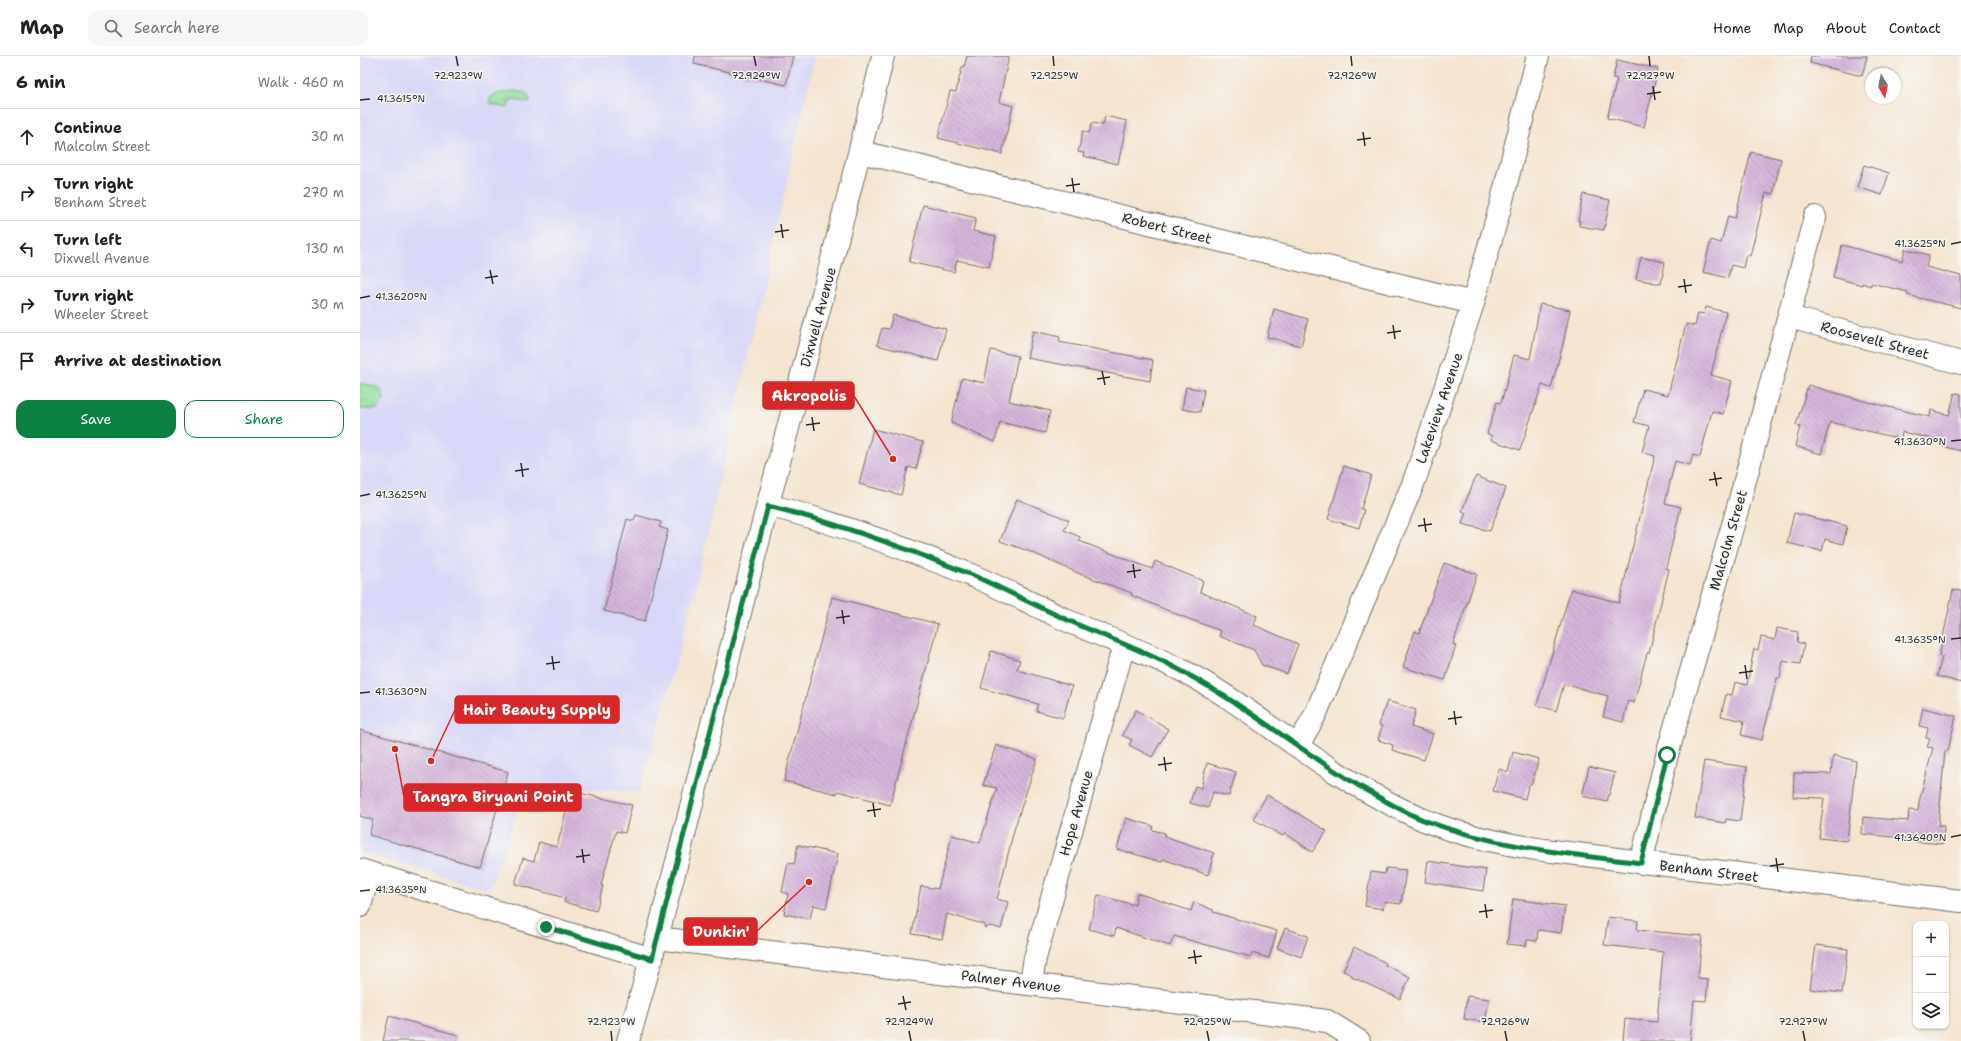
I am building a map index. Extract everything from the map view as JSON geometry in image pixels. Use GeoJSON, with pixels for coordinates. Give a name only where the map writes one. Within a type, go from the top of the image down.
{"type":"FeatureCollection","features":[{"type":"Feature","properties":{"kind":"street","name":"Dixwell Avenue"},"geometry":{"type":"LineString","coordinates":[[628,1041],[654,948],[861,152],[883,56]]}},
{"type":"Feature","properties":{"kind":"street","name":"Lakeview Avenue"},"geometry":{"type":"LineString","coordinates":[[1298,746],[1316,713],[1413,484],[1473,303],[1502,204],[1538,56]]}},
{"type":"Feature","properties":{"kind":"street","name":"Robert Street"},"geometry":{"type":"LineString","coordinates":[[861,152],[1473,303]]}},
{"type":"Feature","properties":{"kind":"street","name":"Malcolm Street"},"geometry":{"type":"LineString","coordinates":[[1641,863],[1667,755],[1738,507],[1815,217]]}},
{"type":"Feature","properties":{"kind":"street","name":"Roosevelt Street"},"geometry":{"type":"LineString","coordinates":[[1789,317],[1961,363]]}},
{"type":"Feature","properties":{"kind":"street","name":"Benham Street"},"geometry":{"type":"LineString","coordinates":[[768,506],[821,519],[958,570],[1183,671],[1219,692],[1336,772],[1390,804],[1424,820],[1464,834],[1506,844],[1544,850],[1961,901]]}},
{"type":"Feature","properties":{"kind":"street","name":"Hope Avenue"},"geometry":{"type":"LineString","coordinates":[[1031,983],[1035,958],[1124,644]]}},
{"type":"Feature","properties":{"kind":"street","name":"Palmer Avenue"},"geometry":{"type":"LineString","coordinates":[[364,872],[654,948],[1031,983],[1327,1020],[1359,1041]]}},
{"type":"Feature","properties":{"kind":"street"},"geometry":{"type":"LineString","coordinates":[[360,906],[364,872]]}},
{"type":"Feature","properties":{"kind":"shaded area"},"geometry":{"type":"Polygon","coordinates":[[[360,56],[815,56],[701,565],[673,675],[640,792],[526,787],[490,890],[360,852],[360,56]]]}},
{"type":"Feature","properties":{"kind":"green space"},"geometry":{"type":"Polygon","coordinates":[[[513,91],[526,93],[531,101],[529,103],[511,99],[507,108],[490,104],[490,98],[496,94],[513,91]]]}},
{"type":"Feature","properties":{"kind":"green space"},"geometry":{"type":"Polygon","coordinates":[[[360,383],[377,387],[382,391],[384,399],[377,409],[360,409],[360,383]]]}},
{"type":"Feature","properties":{"kind":"building"},"geometry":{"type":"Polygon","coordinates":[[[695,56],[793,56],[786,85],[694,64],[695,56]]]}},
{"type":"Feature","properties":{"kind":"building"},"geometry":{"type":"Polygon","coordinates":[[[967,56],[1009,56],[999,102],[1013,106],[1002,154],[938,138],[950,91],[956,92],[962,67],[964,67],[967,56]]]}},
{"type":"Feature","properties":{"kind":"building"},"geometry":{"type":"Polygon","coordinates":[[[1811,56],[1867,56],[1862,76],[1810,63],[1811,56]]]}},
{"type":"Feature","properties":{"kind":"building"},"geometry":{"type":"Polygon","coordinates":[[[1617,60],[1658,69],[1644,127],[1607,118],[1617,79],[1613,78],[1617,60]]]}},
{"type":"Feature","properties":{"kind":"building"},"geometry":{"type":"Polygon","coordinates":[[[1105,116],[1127,121],[1118,164],[1083,156],[1084,153],[1078,152],[1083,131],[1089,133],[1092,123],[1103,125],[1105,116]]]}},
{"type":"Feature","properties":{"kind":"building"},"geometry":{"type":"Polygon","coordinates":[[[1751,152],[1781,159],[1773,194],[1766,193],[1750,256],[1746,255],[1743,268],[1731,265],[1728,278],[1703,272],[1711,240],[1721,243],[1728,216],[1735,218],[1751,152]]]}},
{"type":"Feature","properties":{"kind":"building"},"geometry":{"type":"Polygon","coordinates":[[[1864,165],[1889,173],[1882,195],[1857,187],[1864,165]]]}},
{"type":"Feature","properties":{"kind":"building"},"geometry":{"type":"Polygon","coordinates":[[[1583,194],[1610,200],[1604,230],[1579,226],[1580,221],[1578,221],[1583,194]]]}},
{"type":"Feature","properties":{"kind":"building"},"geometry":{"type":"Polygon","coordinates":[[[923,205],[976,218],[973,231],[996,236],[989,267],[957,260],[954,272],[909,262],[923,205]]]}},
{"type":"Feature","properties":{"kind":"building"},"geometry":{"type":"Polygon","coordinates":[[[1842,245],[1902,261],[1905,249],[1929,255],[1926,267],[1961,276],[1961,308],[1907,295],[1908,292],[1871,283],[1871,286],[1862,283],[1862,285],[1833,277],[1842,245]]]}},
{"type":"Feature","properties":{"kind":"building"},"geometry":{"type":"Polygon","coordinates":[[[1641,257],[1665,262],[1661,284],[1636,279],[1641,257]]]}},
{"type":"Feature","properties":{"kind":"building"},"geometry":{"type":"Polygon","coordinates":[[[1540,304],[1570,310],[1563,344],[1551,388],[1542,385],[1520,450],[1491,440],[1492,436],[1487,434],[1497,402],[1501,403],[1514,355],[1530,359],[1540,304]]]}},
{"type":"Feature","properties":{"kind":"building"},"geometry":{"type":"Polygon","coordinates":[[[1706,307],[1726,312],[1711,375],[1732,381],[1723,414],[1712,411],[1700,457],[1693,455],[1690,465],[1675,461],[1665,503],[1681,507],[1666,568],[1669,569],[1649,653],[1647,653],[1634,703],[1628,701],[1623,722],[1603,717],[1608,696],[1564,684],[1556,711],[1537,705],[1571,589],[1619,603],[1655,456],[1642,452],[1649,426],[1634,422],[1643,389],[1668,395],[1686,324],[1695,326],[1698,313],[1704,314],[1706,307]]]}},
{"type":"Feature","properties":{"kind":"building"},"geometry":{"type":"Polygon","coordinates":[[[1274,309],[1308,319],[1301,346],[1267,337],[1274,309]]]}},
{"type":"Feature","properties":{"kind":"building"},"geometry":{"type":"Polygon","coordinates":[[[893,315],[946,329],[938,361],[877,345],[882,328],[889,329],[893,315]]]}},
{"type":"Feature","properties":{"kind":"building"},"geometry":{"type":"Polygon","coordinates":[[[1033,331],[1060,337],[1059,342],[1153,360],[1150,381],[1027,358],[1033,331]]]}},
{"type":"Feature","properties":{"kind":"building"},"geometry":{"type":"Polygon","coordinates":[[[991,350],[1018,356],[1009,401],[1050,411],[1045,433],[1000,422],[995,442],[951,423],[962,378],[984,383],[991,350]]]}},
{"type":"Feature","properties":{"kind":"building"},"geometry":{"type":"Polygon","coordinates":[[[1808,385],[1864,401],[1930,417],[1931,410],[1949,415],[1955,393],[1961,394],[1961,451],[1941,446],[1942,441],[1902,432],[1901,439],[1830,422],[1821,454],[1795,446],[1800,427],[1796,425],[1808,385]]]}},
{"type":"Feature","properties":{"kind":"building"},"geometry":{"type":"Polygon","coordinates":[[[1186,387],[1204,390],[1200,412],[1182,409],[1186,387]]]}},
{"type":"Feature","properties":{"kind":"building"},"geometry":{"type":"Polygon","coordinates":[[[873,429],[923,442],[916,469],[908,467],[901,495],[859,484],[873,429]]]}},
{"type":"Feature","properties":{"kind":"building"},"geometry":{"type":"Polygon","coordinates":[[[1344,466],[1371,475],[1361,509],[1364,510],[1359,528],[1328,519],[1344,466]]]}},
{"type":"Feature","properties":{"kind":"building"},"geometry":{"type":"Polygon","coordinates":[[[1476,476],[1506,488],[1490,531],[1462,524],[1466,513],[1462,511],[1476,476]]]}},
{"type":"Feature","properties":{"kind":"building"},"geometry":{"type":"Polygon","coordinates":[[[1017,499],[1069,520],[1064,530],[1080,537],[1079,541],[1152,569],[1155,561],[1203,581],[1200,592],[1257,616],[1254,625],[1298,644],[1287,674],[1262,665],[1254,650],[1219,636],[1221,631],[1131,595],[1132,593],[1080,574],[1031,552],[1000,541],[1017,499]]]}},
{"type":"Feature","properties":{"kind":"building"},"geometry":{"type":"Polygon","coordinates":[[[1794,513],[1847,526],[1843,544],[1825,539],[1822,551],[1787,543],[1794,513]]]}},
{"type":"Feature","properties":{"kind":"building"},"geometry":{"type":"Polygon","coordinates":[[[636,515],[661,522],[659,527],[668,530],[645,621],[604,611],[627,519],[634,521],[636,515]]]}},
{"type":"Feature","properties":{"kind":"building"},"geometry":{"type":"Polygon","coordinates":[[[1444,563],[1477,574],[1453,644],[1456,645],[1445,680],[1403,667],[1415,631],[1419,633],[1444,563]]]}},
{"type":"Feature","properties":{"kind":"building"},"geometry":{"type":"Polygon","coordinates":[[[1953,590],[1961,591],[1961,683],[1937,676],[1942,657],[1939,656],[1953,590]]]}},
{"type":"Feature","properties":{"kind":"building"},"geometry":{"type":"Polygon","coordinates":[[[832,597],[938,624],[890,805],[838,791],[837,794],[784,781],[832,597]]]}},
{"type":"Feature","properties":{"kind":"building"},"geometry":{"type":"Polygon","coordinates":[[[1777,628],[1798,632],[1797,642],[1804,644],[1800,664],[1783,661],[1780,678],[1777,678],[1762,740],[1741,735],[1744,721],[1721,716],[1726,694],[1732,695],[1735,682],[1747,685],[1754,649],[1758,650],[1761,637],[1775,640],[1777,628]]]}},
{"type":"Feature","properties":{"kind":"building"},"geometry":{"type":"Polygon","coordinates":[[[991,651],[1020,660],[1017,670],[1072,686],[1063,718],[1036,711],[1038,704],[981,688],[991,651]]]}},
{"type":"Feature","properties":{"kind":"building"},"geometry":{"type":"Polygon","coordinates":[[[1387,701],[1416,710],[1411,727],[1433,734],[1424,760],[1392,750],[1393,745],[1378,740],[1382,726],[1379,725],[1387,701]]]}},
{"type":"Feature","properties":{"kind":"building"},"geometry":{"type":"Polygon","coordinates":[[[1923,708],[1956,716],[1948,751],[1945,751],[1938,826],[1944,826],[1943,844],[1908,841],[1904,838],[1862,834],[1863,817],[1908,821],[1909,810],[1918,811],[1933,748],[1927,747],[1930,739],[1926,738],[1928,728],[1919,726],[1923,708]]]}},
{"type":"Feature","properties":{"kind":"building"},"geometry":{"type":"Polygon","coordinates":[[[1136,710],[1168,729],[1152,757],[1129,745],[1132,740],[1122,735],[1136,710]]]}},
{"type":"Feature","properties":{"kind":"building"},"geometry":{"type":"Polygon","coordinates":[[[360,730],[508,772],[480,867],[369,835],[373,820],[360,816],[360,730]]]}},
{"type":"Feature","properties":{"kind":"building"},"geometry":{"type":"Polygon","coordinates":[[[996,745],[1037,759],[1014,830],[997,899],[1008,902],[1001,929],[991,926],[985,928],[983,924],[947,914],[942,939],[912,934],[921,886],[938,889],[952,835],[980,843],[997,788],[983,785],[996,745]]]}},
{"type":"Feature","properties":{"kind":"building"},"geometry":{"type":"Polygon","coordinates":[[[1513,752],[1539,759],[1532,783],[1528,786],[1525,799],[1493,791],[1499,769],[1508,772],[1513,752]]]}},
{"type":"Feature","properties":{"kind":"building"},"geometry":{"type":"Polygon","coordinates":[[[1833,755],[1856,761],[1847,841],[1819,838],[1824,798],[1793,797],[1794,773],[1831,774],[1833,755]]]}},
{"type":"Feature","properties":{"kind":"building"},"geometry":{"type":"Polygon","coordinates":[[[1704,761],[1747,767],[1740,821],[1726,819],[1725,823],[1695,818],[1704,761]]]}},
{"type":"Feature","properties":{"kind":"building"},"geometry":{"type":"Polygon","coordinates":[[[1207,763],[1236,772],[1229,796],[1213,792],[1208,808],[1190,803],[1195,786],[1201,788],[1207,763]]]}},
{"type":"Feature","properties":{"kind":"building"},"geometry":{"type":"Polygon","coordinates":[[[1589,767],[1615,773],[1607,802],[1582,796],[1589,767]]]}},
{"type":"Feature","properties":{"kind":"building"},"geometry":{"type":"Polygon","coordinates":[[[571,791],[632,805],[625,833],[616,831],[601,885],[603,886],[596,911],[564,902],[565,898],[515,884],[523,858],[534,861],[539,842],[557,847],[571,791]]]}},
{"type":"Feature","properties":{"kind":"building"},"geometry":{"type":"Polygon","coordinates":[[[1267,795],[1327,831],[1312,852],[1285,833],[1283,836],[1253,819],[1267,795]]]}},
{"type":"Feature","properties":{"kind":"building"},"geometry":{"type":"Polygon","coordinates":[[[1126,818],[1153,826],[1152,830],[1165,833],[1164,836],[1214,853],[1208,875],[1163,859],[1162,862],[1117,849],[1126,818]]]}},
{"type":"Feature","properties":{"kind":"building"},"geometry":{"type":"Polygon","coordinates":[[[798,845],[838,854],[826,908],[813,905],[810,919],[784,914],[788,894],[782,892],[788,863],[794,864],[798,845]]]}},
{"type":"Feature","properties":{"kind":"building"},"geometry":{"type":"Polygon","coordinates":[[[1428,861],[1486,870],[1483,891],[1425,882],[1428,861]]]}},
{"type":"Feature","properties":{"kind":"building"},"geometry":{"type":"Polygon","coordinates":[[[1386,868],[1406,870],[1401,904],[1385,902],[1383,909],[1365,906],[1371,872],[1385,874],[1386,868]]]}},
{"type":"Feature","properties":{"kind":"building"},"geometry":{"type":"Polygon","coordinates":[[[1137,893],[1191,911],[1194,902],[1213,910],[1213,912],[1277,931],[1269,958],[1252,953],[1251,957],[1174,936],[1170,946],[1116,928],[1114,936],[1089,929],[1098,895],[1135,905],[1137,893]]]}},
{"type":"Feature","properties":{"kind":"building"},"geometry":{"type":"Polygon","coordinates":[[[1513,899],[1565,906],[1561,933],[1538,930],[1537,941],[1527,940],[1526,946],[1507,944],[1513,899]]]}},
{"type":"Feature","properties":{"kind":"building"},"geometry":{"type":"Polygon","coordinates":[[[1608,917],[1638,921],[1637,930],[1702,936],[1698,978],[1708,979],[1706,1001],[1694,1000],[1690,1041],[1623,1041],[1625,1019],[1657,1022],[1663,952],[1604,945],[1608,917]]]}},
{"type":"Feature","properties":{"kind":"building"},"geometry":{"type":"Polygon","coordinates":[[[1285,928],[1308,936],[1301,957],[1277,948],[1285,928]]]}},
{"type":"Feature","properties":{"kind":"building"},"geometry":{"type":"Polygon","coordinates":[[[1816,945],[1848,949],[1842,993],[1810,989],[1816,945]]]}},
{"type":"Feature","properties":{"kind":"building"},"geometry":{"type":"Polygon","coordinates":[[[1354,947],[1386,963],[1385,965],[1410,977],[1400,999],[1352,977],[1352,975],[1343,971],[1354,947]]]}},
{"type":"Feature","properties":{"kind":"building"},"geometry":{"type":"Polygon","coordinates":[[[1467,996],[1489,999],[1485,1022],[1464,1019],[1467,996]]]}},
{"type":"Feature","properties":{"kind":"building"},"geometry":{"type":"Polygon","coordinates":[[[389,1016],[458,1035],[457,1041],[383,1041],[389,1016]]]}},
{"type":"Feature","properties":{"kind":"place","name":"Akropolis"},"geometry":{"type":"Point","coordinates":[893,459]}},
{"type":"Feature","properties":{"kind":"place","name":"Tangra Biryani Point"},"geometry":{"type":"Point","coordinates":[395,749]}},
{"type":"Feature","properties":{"kind":"place","name":"Hair Beauty Supply"},"geometry":{"type":"Point","coordinates":[431,761]}},
{"type":"Feature","properties":{"kind":"place","name":"Dunkin'"},"geometry":{"type":"Point","coordinates":[809,882]}},
{"type":"Feature","properties":{"kind":"route"},"geometry":{"type":"LineString","coordinates":[[546,927],[652,959],[768,506],[821,519],[971,575],[1069,621],[1183,671],[1219,692],[1336,772],[1390,804],[1424,820],[1464,834],[1506,844],[1641,863],[1667,755]]}}]}
